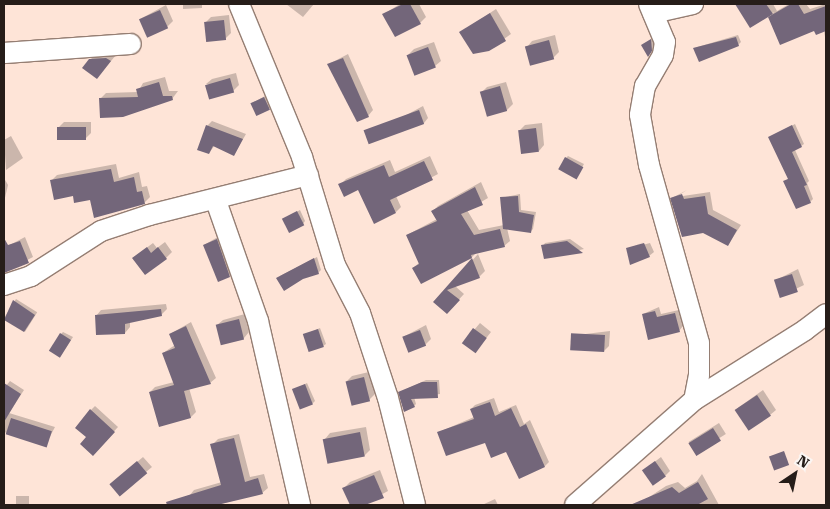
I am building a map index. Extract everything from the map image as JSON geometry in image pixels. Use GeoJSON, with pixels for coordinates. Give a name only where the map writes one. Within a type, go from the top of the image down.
{"type":"FeatureCollection","features":[{"type":"Feature","properties":{"kind":"street"},"geometry":{"type":"LineString","coordinates":[[239,4],[308,175],[335,266],[360,312],[388,398],[415,505]]}},
{"type":"Feature","properties":{"kind":"street"},"geometry":{"type":"LineString","coordinates":[[693,4],[651,8],[665,42],[663,55],[645,86],[640,115],[649,165],[699,343],[699,375],[694,400]]}},
{"type":"Feature","properties":{"kind":"street"},"geometry":{"type":"LineString","coordinates":[[4,53],[131,44]]}},
{"type":"Feature","properties":{"kind":"street"},"geometry":{"type":"LineString","coordinates":[[4,285],[31,276],[101,231],[149,215],[216,201],[308,175]]}},
{"type":"Feature","properties":{"kind":"street"},"geometry":{"type":"LineString","coordinates":[[216,201],[258,321],[300,505]]}},
{"type":"Feature","properties":{"kind":"street"},"geometry":{"type":"LineString","coordinates":[[575,505],[694,400],[806,330],[826,314]]}},
{"type":"Feature","properties":{"kind":"building"},"geometry":{"type":"Polygon","coordinates":[[[403,4],[410,4],[421,24],[395,37],[382,14],[403,4]]]}},
{"type":"Feature","properties":{"kind":"building"},"geometry":{"type":"Polygon","coordinates":[[[735,4],[766,4],[773,14],[750,28],[735,4]]]}},
{"type":"Feature","properties":{"kind":"building"},"geometry":{"type":"Polygon","coordinates":[[[791,4],[798,4],[804,14],[826,6],[826,31],[816,35],[814,31],[780,45],[768,17],[791,4]]]}},
{"type":"Feature","properties":{"kind":"building"},"geometry":{"type":"Polygon","coordinates":[[[160,10],[168,28],[147,38],[139,19],[160,10]]]}},
{"type":"Feature","properties":{"kind":"building"},"geometry":{"type":"Polygon","coordinates":[[[490,13],[506,41],[489,51],[473,54],[459,32],[490,13]]]}},
{"type":"Feature","properties":{"kind":"building"},"geometry":{"type":"Polygon","coordinates":[[[224,20],[226,40],[206,42],[204,22],[224,20]]]}},
{"type":"Feature","properties":{"kind":"building"},"geometry":{"type":"Polygon","coordinates":[[[736,37],[739,46],[699,62],[693,48],[736,37]]]}},
{"type":"Feature","properties":{"kind":"building"},"geometry":{"type":"Polygon","coordinates":[[[651,39],[652,51],[648,57],[641,45],[651,39]]]}},
{"type":"Feature","properties":{"kind":"building"},"geometry":{"type":"Polygon","coordinates":[[[549,40],[554,59],[530,66],[525,46],[549,40]]]}},
{"type":"Feature","properties":{"kind":"building"},"geometry":{"type":"Polygon","coordinates":[[[428,47],[436,68],[414,76],[407,55],[428,47]]]}},
{"type":"Feature","properties":{"kind":"building"},"geometry":{"type":"Polygon","coordinates":[[[106,58],[111,61],[97,79],[82,68],[89,59],[106,58]]]}},
{"type":"Feature","properties":{"kind":"building"},"geometry":{"type":"Polygon","coordinates":[[[343,58],[369,117],[357,122],[327,64],[343,58]]]}},
{"type":"Feature","properties":{"kind":"building"},"geometry":{"type":"Polygon","coordinates":[[[230,78],[234,92],[209,100],[205,85],[230,78]]]}},
{"type":"Feature","properties":{"kind":"building"},"geometry":{"type":"Polygon","coordinates":[[[159,82],[163,96],[172,96],[173,100],[123,117],[100,118],[99,98],[138,97],[136,89],[159,82]]]}},
{"type":"Feature","properties":{"kind":"building"},"geometry":{"type":"Polygon","coordinates":[[[500,86],[507,111],[487,117],[480,92],[500,86]]]}},
{"type":"Feature","properties":{"kind":"building"},"geometry":{"type":"Polygon","coordinates":[[[264,97],[270,110],[256,116],[250,103],[264,97]]]}},
{"type":"Feature","properties":{"kind":"building"},"geometry":{"type":"Polygon","coordinates":[[[419,110],[424,124],[369,144],[364,130],[419,110]]]}},
{"type":"Feature","properties":{"kind":"building"},"geometry":{"type":"Polygon","coordinates":[[[206,125],[243,139],[234,156],[213,146],[209,154],[197,150],[206,125]]]}},
{"type":"Feature","properties":{"kind":"building"},"geometry":{"type":"Polygon","coordinates":[[[792,125],[802,147],[792,152],[807,185],[804,186],[811,203],[796,209],[783,181],[788,179],[768,137],[792,125]]]}},
{"type":"Feature","properties":{"kind":"building"},"geometry":{"type":"Polygon","coordinates":[[[57,127],[86,127],[86,140],[57,140],[57,127]]]}},
{"type":"Feature","properties":{"kind":"building"},"geometry":{"type":"Polygon","coordinates":[[[536,128],[539,152],[521,154],[518,130],[536,128]]]}},
{"type":"Feature","properties":{"kind":"building"},"geometry":{"type":"Polygon","coordinates":[[[565,157],[583,167],[577,179],[558,169],[565,157]]]}},
{"type":"Feature","properties":{"kind":"building"},"geometry":{"type":"Polygon","coordinates":[[[424,161],[433,180],[390,200],[396,213],[374,224],[358,190],[344,197],[338,184],[384,165],[389,177],[424,161]]]}},
{"type":"Feature","properties":{"kind":"building"},"geometry":{"type":"Polygon","coordinates":[[[111,169],[114,182],[134,177],[137,192],[142,191],[145,204],[94,218],[90,200],[74,203],[73,196],[54,200],[50,180],[111,169]]]}},
{"type":"Feature","properties":{"kind":"building"},"geometry":{"type":"Polygon","coordinates":[[[475,187],[483,205],[461,214],[474,235],[500,229],[505,247],[471,255],[472,258],[421,284],[412,268],[419,264],[406,235],[437,221],[431,211],[475,187]]]}},
{"type":"Feature","properties":{"kind":"building"},"geometry":{"type":"Polygon","coordinates":[[[682,194],[684,199],[705,196],[708,214],[737,230],[728,246],[703,233],[682,237],[670,198],[682,194]]]}},
{"type":"Feature","properties":{"kind":"building"},"geometry":{"type":"Polygon","coordinates":[[[518,196],[519,212],[534,215],[531,233],[503,229],[500,197],[518,196]]]}},
{"type":"Feature","properties":{"kind":"building"},"geometry":{"type":"Polygon","coordinates":[[[297,211],[304,225],[289,233],[282,219],[297,211]]]}},
{"type":"Feature","properties":{"kind":"building"},"geometry":{"type":"Polygon","coordinates":[[[4,238],[8,245],[20,241],[29,263],[4,273],[4,238]]]}},
{"type":"Feature","properties":{"kind":"building"},"geometry":{"type":"Polygon","coordinates":[[[217,239],[230,277],[218,282],[203,245],[217,239]]]}},
{"type":"Feature","properties":{"kind":"building"},"geometry":{"type":"Polygon","coordinates":[[[567,241],[583,253],[544,259],[541,245],[567,241]]]}},
{"type":"Feature","properties":{"kind":"building"},"geometry":{"type":"Polygon","coordinates":[[[644,243],[650,257],[630,265],[626,248],[644,243]]]}},
{"type":"Feature","properties":{"kind":"building"},"geometry":{"type":"Polygon","coordinates":[[[147,247],[151,253],[158,247],[167,259],[145,275],[132,258],[147,247]]]}},
{"type":"Feature","properties":{"kind":"building"},"geometry":{"type":"Polygon","coordinates":[[[314,258],[319,274],[303,279],[284,291],[276,278],[314,258]]]}},
{"type":"Feature","properties":{"kind":"building"},"geometry":{"type":"Polygon","coordinates":[[[472,258],[480,278],[447,290],[460,300],[447,314],[433,302],[472,258]]]}},
{"type":"Feature","properties":{"kind":"building"},"geometry":{"type":"Polygon","coordinates":[[[792,274],[798,292],[780,298],[774,280],[792,274]]]}},
{"type":"Feature","properties":{"kind":"building"},"geometry":{"type":"Polygon","coordinates":[[[13,300],[35,315],[24,332],[4,320],[13,300]]]}},
{"type":"Feature","properties":{"kind":"building"},"geometry":{"type":"Polygon","coordinates":[[[161,309],[162,316],[125,324],[125,334],[96,335],[95,315],[161,309]]]}},
{"type":"Feature","properties":{"kind":"building"},"geometry":{"type":"Polygon","coordinates":[[[655,311],[657,317],[675,313],[680,332],[648,340],[642,314],[655,311]]]}},
{"type":"Feature","properties":{"kind":"building"},"geometry":{"type":"Polygon","coordinates":[[[239,319],[244,339],[221,345],[216,325],[239,319]]]}},
{"type":"Feature","properties":{"kind":"building"},"geometry":{"type":"Polygon","coordinates":[[[186,326],[211,384],[184,391],[191,418],[159,427],[149,392],[174,385],[162,353],[175,348],[169,334],[186,326]]]}},
{"type":"Feature","properties":{"kind":"building"},"geometry":{"type":"Polygon","coordinates":[[[473,328],[487,338],[476,353],[462,343],[473,328]]]}},
{"type":"Feature","properties":{"kind":"building"},"geometry":{"type":"Polygon","coordinates":[[[318,329],[324,347],[309,352],[303,334],[318,329]]]}},
{"type":"Feature","properties":{"kind":"building"},"geometry":{"type":"Polygon","coordinates":[[[420,330],[426,346],[408,353],[402,337],[420,330]]]}},
{"type":"Feature","properties":{"kind":"building"},"geometry":{"type":"Polygon","coordinates":[[[60,333],[71,340],[60,358],[49,351],[60,333]]]}},
{"type":"Feature","properties":{"kind":"building"},"geometry":{"type":"Polygon","coordinates":[[[571,333],[605,335],[604,352],[570,350],[571,333]]]}},
{"type":"Feature","properties":{"kind":"building"},"geometry":{"type":"Polygon","coordinates":[[[364,377],[370,401],[352,406],[346,382],[364,377]]]}},
{"type":"Feature","properties":{"kind":"building"},"geometry":{"type":"Polygon","coordinates":[[[422,382],[437,382],[438,398],[411,399],[415,407],[404,412],[398,392],[422,382]]]}},
{"type":"Feature","properties":{"kind":"building"},"geometry":{"type":"Polygon","coordinates":[[[4,383],[21,394],[4,422],[4,383]]]}},
{"type":"Feature","properties":{"kind":"building"},"geometry":{"type":"Polygon","coordinates":[[[305,384],[313,405],[300,410],[292,389],[305,384]]]}},
{"type":"Feature","properties":{"kind":"building"},"geometry":{"type":"Polygon","coordinates":[[[757,395],[771,416],[749,431],[735,410],[757,395]]]}},
{"type":"Feature","properties":{"kind":"building"},"geometry":{"type":"Polygon","coordinates":[[[490,402],[495,416],[511,408],[520,427],[526,424],[545,467],[519,479],[506,452],[491,458],[485,443],[446,456],[437,432],[474,419],[470,409],[490,402]]]}},
{"type":"Feature","properties":{"kind":"building"},"geometry":{"type":"Polygon","coordinates":[[[90,409],[115,432],[93,456],[80,444],[86,437],[75,428],[90,409]]]}},
{"type":"Feature","properties":{"kind":"building"},"geometry":{"type":"Polygon","coordinates":[[[11,418],[52,431],[47,447],[6,434],[11,418]]]}},
{"type":"Feature","properties":{"kind":"building"},"geometry":{"type":"Polygon","coordinates":[[[713,428],[721,441],[696,456],[688,443],[713,428]]]}},
{"type":"Feature","properties":{"kind":"building"},"geometry":{"type":"Polygon","coordinates":[[[360,432],[365,457],[327,464],[323,439],[360,432]]]}},
{"type":"Feature","properties":{"kind":"building"},"geometry":{"type":"Polygon","coordinates":[[[234,438],[245,482],[258,478],[263,494],[217,505],[167,505],[166,502],[221,485],[210,444],[234,438]]]}},
{"type":"Feature","properties":{"kind":"building"},"geometry":{"type":"Polygon","coordinates":[[[784,451],[789,465],[774,471],[769,456],[784,451]]]}},
{"type":"Feature","properties":{"kind":"building"},"geometry":{"type":"Polygon","coordinates":[[[137,461],[147,473],[120,496],[109,484],[137,461]]]}},
{"type":"Feature","properties":{"kind":"building"},"geometry":{"type":"Polygon","coordinates":[[[655,461],[666,477],[653,486],[642,470],[655,461]]]}},
{"type":"Feature","properties":{"kind":"building"},"geometry":{"type":"Polygon","coordinates":[[[374,475],[384,498],[365,505],[350,505],[342,488],[374,475]]]}},
{"type":"Feature","properties":{"kind":"building"},"geometry":{"type":"Polygon","coordinates":[[[698,482],[708,499],[697,505],[630,505],[672,487],[679,493],[698,482]]]}}]}
